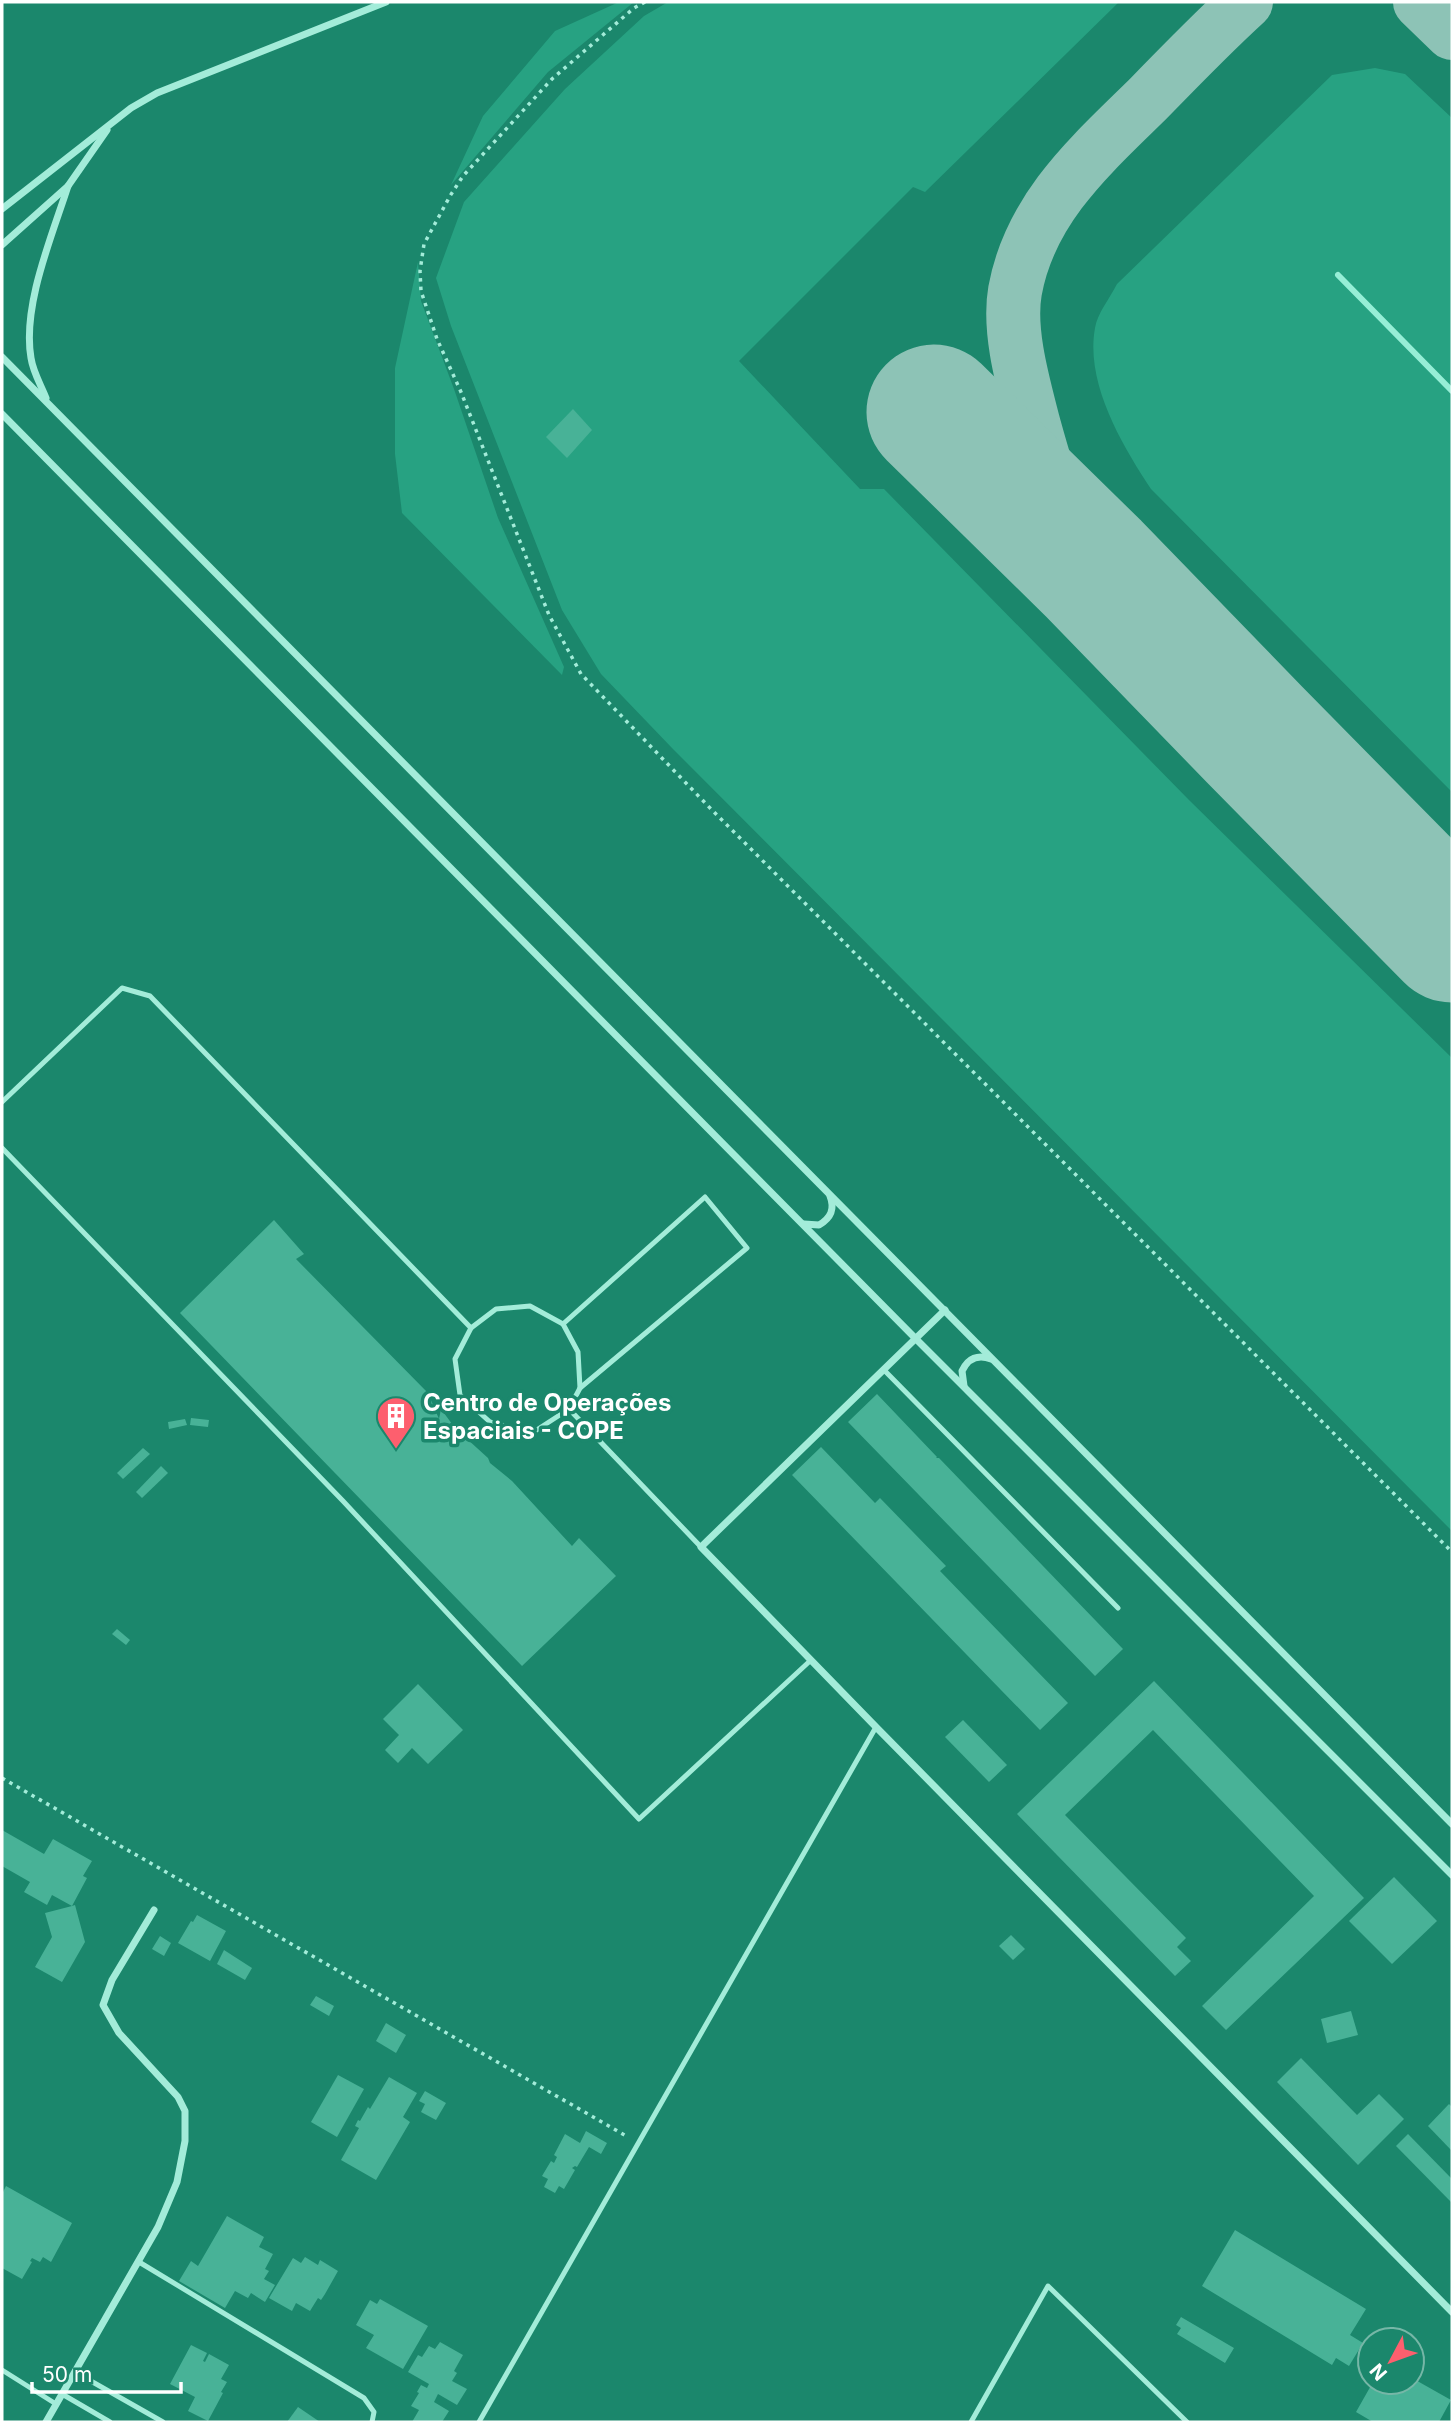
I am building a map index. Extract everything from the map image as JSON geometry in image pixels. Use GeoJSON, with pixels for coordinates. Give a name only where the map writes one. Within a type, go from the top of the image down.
{"type":"FeatureCollection","features":[{"type":"Feature","properties":{"kind":"street"},"geometry":{"type":"LineString","coordinates":[[4,205],[112,123],[157,93],[386,2]]}},
{"type":"Feature","properties":{"kind":"street"},"geometry":{"type":"LineString","coordinates":[[2,245],[68,186],[112,123]]}},
{"type":"Feature","properties":{"kind":"street"},"geometry":{"type":"LineString","coordinates":[[48,402],[31,361],[30,314],[68,186]]}},
{"type":"Feature","properties":{"kind":"street"},"geometry":{"type":"LineString","coordinates":[[2,356],[1452,1824]]}},
{"type":"Feature","properties":{"kind":"street"},"geometry":{"type":"LineString","coordinates":[[2,414],[916,1339],[1452,1875]]}},
{"type":"Feature","properties":{"kind":"street"},"geometry":{"type":"LineString","coordinates":[[800,1222],[819,1225],[829,1217],[833,1205],[829,1193]]}},
{"type":"Feature","properties":{"kind":"street"},"geometry":{"type":"LineString","coordinates":[[945,1310],[701,1547],[1452,2312]]}},
{"type":"Feature","properties":{"kind":"street"},"geometry":{"type":"LineString","coordinates":[[966,1389],[961,1377],[970,1360],[982,1356],[994,1361]]}},
{"type":"Feature","properties":{"kind":"street"},"geometry":{"type":"LineString","coordinates":[[46,2422],[158,2227],[177,2182],[185,2141],[185,2111],[178,2097],[119,2033],[103,2005],[112,1980],[154,1910]]}},
{"type":"Feature","properties":{"kind":"lane"},"geometry":{"type":"LineString","coordinates":[[2,1102],[122,988],[150,996],[471,1328]]}},
{"type":"Feature","properties":{"kind":"lane"},"geometry":{"type":"LineString","coordinates":[[2,1148],[343,1501],[639,1819],[811,1660]]}},
{"type":"Feature","properties":{"kind":"lane"},"geometry":{"type":"LineString","coordinates":[[563,1324],[705,1197],[747,1248],[580,1388],[569,1409],[532,1433],[490,1422],[460,1395],[455,1359],[471,1328],[496,1309],[530,1306],[563,1324],[578,1352],[580,1388]]}},
{"type":"Feature","properties":{"kind":"lane"},"geometry":{"type":"LineString","coordinates":[[884,1370],[1118,1608]]}},
{"type":"Feature","properties":{"kind":"lane"},"geometry":{"type":"LineString","coordinates":[[569,1409],[701,1547]]}},
{"type":"Feature","properties":{"kind":"lane"},"geometry":{"type":"LineString","coordinates":[[479,2422],[876,1727]]}},
{"type":"Feature","properties":{"kind":"lane"},"geometry":{"type":"LineString","coordinates":[[138,2262],[364,2398],[374,2412],[372,2422]]}},
{"type":"Feature","properties":{"kind":"lane"},"geometry":{"type":"LineString","coordinates":[[971,2422],[1048,2286],[1187,2422]]}},
{"type":"Feature","properties":{"kind":"lane"},"geometry":{"type":"LineString","coordinates":[[2,2370],[56,2404]]}},
{"type":"Feature","properties":{"kind":"lane"},"geometry":{"type":"LineString","coordinates":[[75,2372],[163,2422]]}},
{"type":"Feature","properties":{"kind":"lane"},"geometry":{"type":"LineString","coordinates":[[62,2394],[110,2422]]}},
{"type":"Feature","properties":{"kind":"path"},"geometry":{"type":"LineString","coordinates":[[645,2],[552,79],[463,176],[424,244],[420,271],[421,291],[437,339],[461,392],[549,615],[581,674],[711,809],[1452,1552]]}},
{"type":"Feature","properties":{"kind":"path"},"geometry":{"type":"LineString","coordinates":[[2,1778],[638,2143]]}},
{"type":"Feature","properties":{"kind":"green space"},"geometry":{"type":"Polygon","coordinates":[[[619,2],[634,2],[548,72],[451,185],[483,116],[555,31],[619,2]]]}},
{"type":"Feature","properties":{"kind":"green space"},"geometry":{"type":"Polygon","coordinates":[[[668,2],[1119,2],[925,192],[913,187],[739,361],[860,489],[884,489],[1189,800],[1452,1058],[1452,1531],[672,748],[601,674],[562,610],[451,326],[436,278],[464,202],[565,89],[644,16],[668,2]]]}},
{"type":"Feature","properties":{"kind":"green space"},"geometry":{"type":"Polygon","coordinates":[[[1375,68],[1405,74],[1452,118],[1452,792],[1151,489],[1108,413],[1095,370],[1093,349],[1096,323],[1117,284],[1332,75],[1375,68]]]}},
{"type":"Feature","properties":{"kind":"green space"},"geometry":{"type":"Polygon","coordinates":[[[418,262],[421,301],[498,518],[564,667],[562,675],[402,513],[395,454],[395,368],[418,262]]]}},
{"type":"Feature","properties":{"kind":"building"},"geometry":{"type":"Polygon","coordinates":[[[573,409],[592,430],[567,458],[546,437],[573,409]]]}},
{"type":"Feature","properties":{"kind":"building","name":"Centro de Operações Espaciais - COPE"},"geometry":{"type":"Polygon","coordinates":[[[274,1220],[304,1254],[296,1259],[428,1393],[439,1419],[441,1409],[455,1428],[512,1481],[572,1546],[579,1538],[616,1576],[522,1666],[180,1313],[274,1220]]]}},
{"type":"Feature","properties":{"kind":"building"},"geometry":{"type":"Polygon","coordinates":[[[877,1394],[1123,1649],[1095,1676],[848,1422],[877,1394]]]}},
{"type":"Feature","properties":{"kind":"building"},"geometry":{"type":"Polygon","coordinates":[[[191,1418],[209,1420],[208,1427],[190,1425],[191,1418]]]}},
{"type":"Feature","properties":{"kind":"building"},"geometry":{"type":"Polygon","coordinates":[[[185,1419],[187,1425],[169,1429],[168,1422],[185,1419]]]}},
{"type":"Feature","properties":{"kind":"building"},"geometry":{"type":"Polygon","coordinates":[[[821,1447],[875,1503],[880,1498],[946,1566],[940,1571],[1068,1703],[1040,1730],[792,1475],[821,1447]]]}},
{"type":"Feature","properties":{"kind":"building"},"geometry":{"type":"Polygon","coordinates":[[[143,1448],[150,1454],[123,1479],[117,1473],[143,1448]]]}},
{"type":"Feature","properties":{"kind":"building"},"geometry":{"type":"Polygon","coordinates":[[[161,1466],[168,1473],[142,1498],[136,1492],[161,1466]]]}},
{"type":"Feature","properties":{"kind":"building"},"geometry":{"type":"Polygon","coordinates":[[[117,1629],[130,1640],[126,1645],[112,1634],[117,1629]]]}},
{"type":"Feature","properties":{"kind":"building"},"geometry":{"type":"Polygon","coordinates":[[[1154,1681],[1364,1898],[1226,2030],[1202,2006],[1314,1896],[1153,1730],[1065,1815],[1186,1938],[1177,1947],[1191,1961],[1175,1976],[1017,1814],[1154,1681]]]}},
{"type":"Feature","properties":{"kind":"building"},"geometry":{"type":"Polygon","coordinates":[[[418,1684],[463,1730],[428,1764],[412,1748],[398,1763],[385,1750],[399,1735],[383,1719],[418,1684]]]}},
{"type":"Feature","properties":{"kind":"building"},"geometry":{"type":"Polygon","coordinates":[[[963,1720],[1007,1765],[989,1782],[945,1737],[963,1720]]]}},
{"type":"Feature","properties":{"kind":"building"},"geometry":{"type":"Polygon","coordinates":[[[2,1830],[44,1854],[53,1839],[92,1861],[83,1876],[87,1878],[72,1906],[52,1895],[47,1905],[24,1892],[30,1882],[2,1866],[2,1830]]]}},
{"type":"Feature","properties":{"kind":"building"},"geometry":{"type":"Polygon","coordinates":[[[1394,1877],[1437,1921],[1392,1964],[1349,1921],[1394,1877]]]}},
{"type":"Feature","properties":{"kind":"building"},"geometry":{"type":"Polygon","coordinates":[[[75,1905],[85,1942],[62,1982],[35,1967],[52,1937],[45,1913],[75,1905]]]}},
{"type":"Feature","properties":{"kind":"building"},"geometry":{"type":"Polygon","coordinates":[[[197,1915],[226,1931],[210,1961],[178,1943],[197,1915]]]}},
{"type":"Feature","properties":{"kind":"building"},"geometry":{"type":"Polygon","coordinates":[[[1011,1935],[1025,1949],[1013,1960],[999,1946],[1011,1935]]]}},
{"type":"Feature","properties":{"kind":"building"},"geometry":{"type":"Polygon","coordinates":[[[160,1936],[171,1943],[164,1956],[152,1949],[160,1936]]]}},
{"type":"Feature","properties":{"kind":"building"},"geometry":{"type":"Polygon","coordinates":[[[224,1950],[252,1968],[245,1980],[217,1964],[224,1950]]]}},
{"type":"Feature","properties":{"kind":"building"},"geometry":{"type":"Polygon","coordinates":[[[316,1996],[334,2006],[329,2016],[310,2005],[316,1996]]]}},
{"type":"Feature","properties":{"kind":"building"},"geometry":{"type":"Polygon","coordinates":[[[1351,2011],[1358,2035],[1327,2043],[1321,2019],[1351,2011]]]}},
{"type":"Feature","properties":{"kind":"building"},"geometry":{"type":"Polygon","coordinates":[[[386,2023],[406,2035],[396,2053],[376,2041],[386,2023]]]}},
{"type":"Feature","properties":{"kind":"building"},"geometry":{"type":"Polygon","coordinates":[[[1301,2058],[1357,2115],[1379,2094],[1404,2119],[1358,2165],[1277,2082],[1301,2058]]]}},
{"type":"Feature","properties":{"kind":"building"},"geometry":{"type":"Polygon","coordinates":[[[338,2075],[364,2089],[337,2137],[311,2122],[338,2075]]]}},
{"type":"Feature","properties":{"kind":"building"},"geometry":{"type":"Polygon","coordinates":[[[389,2077],[417,2093],[403,2117],[410,2122],[376,2180],[341,2160],[359,2128],[355,2126],[358,2120],[360,2121],[368,2107],[370,2109],[389,2077]]]}},
{"type":"Feature","properties":{"kind":"building"},"geometry":{"type":"Polygon","coordinates":[[[425,2091],[446,2103],[436,2120],[421,2112],[425,2104],[419,2101],[425,2091]]]}},
{"type":"Feature","properties":{"kind":"building"},"geometry":{"type":"Polygon","coordinates":[[[1449,2104],[1452,2107],[1452,2151],[1428,2126],[1449,2104]]]}},
{"type":"Feature","properties":{"kind":"building"},"geometry":{"type":"Polygon","coordinates":[[[586,2131],[607,2143],[601,2154],[589,2147],[577,2167],[572,2168],[575,2170],[564,2189],[559,2186],[555,2193],[544,2187],[548,2179],[542,2176],[551,2161],[554,2163],[557,2157],[554,2155],[565,2134],[580,2143],[586,2131]]]}},
{"type":"Feature","properties":{"kind":"building"},"geometry":{"type":"Polygon","coordinates":[[[1408,2134],[1452,2179],[1452,2203],[1396,2146],[1408,2134]]]}},
{"type":"Feature","properties":{"kind":"building"},"geometry":{"type":"Polygon","coordinates":[[[6,2186],[72,2223],[51,2262],[43,2257],[40,2262],[32,2258],[22,2279],[2,2268],[2,2194],[6,2186]]]}},
{"type":"Feature","properties":{"kind":"building"},"geometry":{"type":"Polygon","coordinates":[[[227,2216],[264,2237],[259,2247],[273,2254],[265,2269],[269,2271],[264,2279],[275,2285],[265,2302],[251,2293],[248,2298],[235,2291],[225,2308],[179,2281],[191,2261],[198,2266],[227,2216]]]}},
{"type":"Feature","properties":{"kind":"building"},"geometry":{"type":"Polygon","coordinates":[[[1235,2230],[1366,2309],[1350,2335],[1356,2339],[1356,2354],[1349,2366],[1336,2358],[1332,2365],[1202,2286],[1235,2230]]]}},
{"type":"Feature","properties":{"kind":"building"},"geometry":{"type":"Polygon","coordinates":[[[305,2257],[318,2265],[320,2260],[338,2271],[321,2300],[318,2298],[310,2311],[296,2303],[292,2311],[269,2298],[293,2258],[301,2263],[305,2257]]]}},
{"type":"Feature","properties":{"kind":"building"},"geometry":{"type":"Polygon","coordinates":[[[380,2299],[428,2326],[403,2369],[366,2348],[374,2335],[356,2325],[370,2300],[377,2304],[380,2299]]]}},
{"type":"Feature","properties":{"kind":"building"},"geometry":{"type":"Polygon","coordinates":[[[1181,2317],[1234,2348],[1225,2363],[1177,2334],[1181,2328],[1176,2325],[1181,2317]]]}},
{"type":"Feature","properties":{"kind":"building"},"geometry":{"type":"Polygon","coordinates":[[[440,2342],[463,2355],[452,2381],[467,2389],[457,2405],[438,2394],[434,2402],[449,2411],[442,2422],[412,2422],[419,2410],[411,2406],[419,2393],[417,2392],[421,2385],[427,2388],[429,2384],[408,2372],[418,2355],[422,2357],[429,2346],[435,2349],[440,2342]]]}},
{"type":"Feature","properties":{"kind":"building"},"geometry":{"type":"Polygon","coordinates":[[[191,2345],[207,2353],[203,2361],[205,2362],[209,2354],[229,2365],[221,2379],[227,2382],[221,2392],[223,2393],[208,2421],[188,2411],[195,2397],[170,2384],[191,2345]]]}},
{"type":"Feature","properties":{"kind":"building"},"geometry":{"type":"Polygon","coordinates":[[[1426,2386],[1451,2400],[1439,2422],[1373,2422],[1356,2412],[1365,2396],[1426,2396],[1426,2386]]]}},
{"type":"Feature","properties":{"kind":"building"},"geometry":{"type":"Polygon","coordinates":[[[298,2407],[320,2422],[287,2422],[298,2407]]]}},
{"type":"Feature","properties":{"kind":"waterway"},"geometry":{"type":"LineString","coordinates":[[1338,275],[1452,391]]}},
{"type":"Feature","properties":{"kind":"taxiway"},"geometry":{"type":"LineString","coordinates":[[1093,568],[1072,533],[1056,498],[1021,374],[1013,307],[1023,261],[1034,234],[1049,209],[1085,162],[1246,2]]}},
{"type":"Feature","properties":{"kind":"taxiway"},"geometry":{"type":"LineString","coordinates":[[1420,2],[1452,33]]}},
{"type":"Feature","properties":{"kind":"runway"},"geometry":{"type":"LineString","coordinates":[[934,412],[1093,568],[1452,935]]}},
{"type":"Feature","properties":{"kind":"place","name":"Centro de Operações Espaciais - COPE"},"geometry":{"type":"Point","coordinates":[396,1450]}}]}
